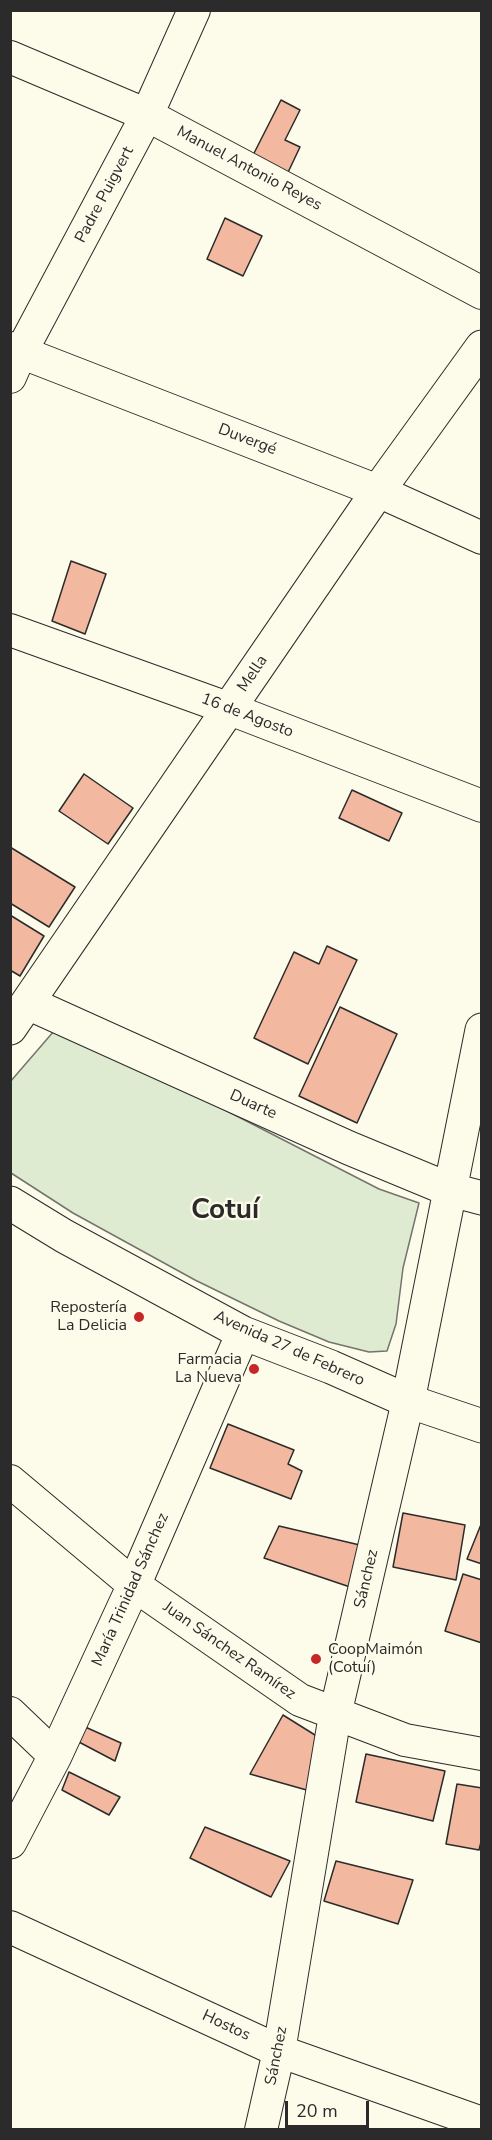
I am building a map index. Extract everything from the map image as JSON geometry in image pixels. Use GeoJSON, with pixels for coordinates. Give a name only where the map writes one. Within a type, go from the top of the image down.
{"type":"FeatureCollection","features":[{"type":"Feature","properties":{"kind":"main road","name":"Mella"},"geometry":{"type":"LineString","coordinates":[[16,1008],[230,709],[378,491],[482,347]]}},
{"type":"Feature","properties":{"kind":"main road","name":"Duarte"},"geometry":{"type":"LineString","coordinates":[[16,1008],[448,1189],[482,1198]]}},
{"type":"Feature","properties":{"kind":"main road","name":"Sánchez"},"geometry":{"type":"LineString","coordinates":[[408,1401],[448,1189],[482,1030]]}},
{"type":"Feature","properties":{"kind":"main road","name":"Avenida 27 de Febrero"},"geometry":{"type":"LineString","coordinates":[[10,1203],[64,1236],[243,1333],[331,1367],[408,1401],[482,1425]]}},
{"type":"Feature","properties":{"kind":"main road","name":"María Trinidad Sánchez"},"geometry":{"type":"LineString","coordinates":[[10,1842],[55,1756],[134,1585],[243,1333]]}},
{"type":"Feature","properties":{"kind":"street","name":"Padre Puigvert"},"geometry":{"type":"LineString","coordinates":[[14,359],[147,115],[194,10]]}},
{"type":"Feature","properties":{"kind":"street","name":"Manuel Antonio Reyes"},"geometry":{"type":"LineString","coordinates":[[10,57],[147,115],[482,293]]}},
{"type":"Feature","properties":{"kind":"street","name":"Duvergé"},"geometry":{"type":"LineString","coordinates":[[14,359],[378,491],[482,538]]}},
{"type":"Feature","properties":{"kind":"street","name":"16 de Agosto"},"geometry":{"type":"LineString","coordinates":[[10,630],[230,709],[482,806]]}},
{"type":"Feature","properties":{"kind":"street","name":"Sánchez"},"geometry":{"type":"LineString","coordinates":[[261,2130],[279,2050],[335,1715],[408,1401]]}},
{"type":"Feature","properties":{"kind":"street","name":"Juan Sánchez Ramírez"},"geometry":{"type":"LineString","coordinates":[[10,1481],[134,1585],[300,1700],[405,1740],[482,1754]]}},
{"type":"Feature","properties":{"kind":"street"},"geometry":{"type":"LineString","coordinates":[[10,1713],[55,1756]]}},
{"type":"Feature","properties":{"kind":"street","name":"Hostos"},"geometry":{"type":"LineString","coordinates":[[10,1927],[279,2050],[482,2123]]}},
{"type":"Feature","properties":{"kind":"green space"},"geometry":{"type":"Polygon","coordinates":[[[54,1031],[147,1070],[379,1189],[419,1203],[403,1268],[396,1324],[387,1351],[369,1352],[329,1342],[279,1321],[195,1280],[73,1213],[11,1173],[10,1082],[54,1031]]]}},
{"type":"Feature","properties":{"kind":"building"},"geometry":{"type":"Polygon","coordinates":[[[281,100],[300,110],[285,140],[300,147],[283,183],[248,165],[281,100]]]}},
{"type":"Feature","properties":{"kind":"building"},"geometry":{"type":"Polygon","coordinates":[[[225,218],[262,236],[243,276],[207,259],[225,218]]]}},
{"type":"Feature","properties":{"kind":"building"},"geometry":{"type":"Polygon","coordinates":[[[71,561],[106,574],[85,634],[52,621],[71,561]]]}},
{"type":"Feature","properties":{"kind":"building"},"geometry":{"type":"Polygon","coordinates":[[[84,774],[133,808],[108,844],[59,811],[84,774]]]}},
{"type":"Feature","properties":{"kind":"building"},"geometry":{"type":"Polygon","coordinates":[[[352,790],[402,813],[389,841],[339,818],[352,790]]]}},
{"type":"Feature","properties":{"kind":"building"},"geometry":{"type":"Polygon","coordinates":[[[10,847],[75,887],[49,927],[10,903],[10,847]]]}},
{"type":"Feature","properties":{"kind":"building"},"geometry":{"type":"Polygon","coordinates":[[[10,915],[44,936],[20,976],[10,970],[10,915]]]}},
{"type":"Feature","properties":{"kind":"building"},"geometry":{"type":"Polygon","coordinates":[[[327,946],[357,960],[308,1064],[254,1038],[294,952],[319,964],[327,946]]]}},
{"type":"Feature","properties":{"kind":"building"},"geometry":{"type":"Polygon","coordinates":[[[340,1007],[397,1034],[357,1123],[299,1096],[340,1007]]]}},
{"type":"Feature","properties":{"kind":"building"},"geometry":{"type":"Polygon","coordinates":[[[228,1424],[294,1450],[288,1464],[302,1471],[291,1499],[210,1468],[228,1424]]]}},
{"type":"Feature","properties":{"kind":"building"},"geometry":{"type":"Polygon","coordinates":[[[403,1513],[465,1525],[456,1580],[393,1567],[403,1513]]]}},
{"type":"Feature","properties":{"kind":"building"},"geometry":{"type":"Polygon","coordinates":[[[482,1522],[482,1564],[467,1559],[482,1522]]]}},
{"type":"Feature","properties":{"kind":"building"},"geometry":{"type":"Polygon","coordinates":[[[279,1526],[364,1546],[353,1588],[264,1558],[279,1526]]]}},
{"type":"Feature","properties":{"kind":"building"},"geometry":{"type":"Polygon","coordinates":[[[463,1574],[482,1580],[482,1643],[445,1631],[463,1574]]]}},
{"type":"Feature","properties":{"kind":"building"},"geometry":{"type":"Polygon","coordinates":[[[283,1715],[323,1740],[310,1791],[250,1774],[283,1715]]]}},
{"type":"Feature","properties":{"kind":"building"},"geometry":{"type":"Polygon","coordinates":[[[83,1726],[121,1743],[115,1761],[77,1741],[83,1726]]]}},
{"type":"Feature","properties":{"kind":"building"},"geometry":{"type":"Polygon","coordinates":[[[366,1754],[445,1771],[433,1821],[356,1802],[366,1754]]]}},
{"type":"Feature","properties":{"kind":"building"},"geometry":{"type":"Polygon","coordinates":[[[69,1772],[120,1797],[109,1815],[62,1790],[69,1772]]]}},
{"type":"Feature","properties":{"kind":"building"},"geometry":{"type":"Polygon","coordinates":[[[457,1784],[482,1788],[482,1838],[479,1850],[446,1844],[457,1784]]]}},
{"type":"Feature","properties":{"kind":"building"},"geometry":{"type":"Polygon","coordinates":[[[205,1827],[290,1861],[271,1897],[190,1858],[205,1827]]]}},
{"type":"Feature","properties":{"kind":"building"},"geometry":{"type":"Polygon","coordinates":[[[336,1861],[413,1880],[398,1924],[324,1901],[336,1861]]]}},
{"type":"Feature","properties":{"kind":"place","name":"Repostería La Delicia"},"geometry":{"type":"Point","coordinates":[139,1317]}},
{"type":"Feature","properties":{"kind":"place","name":"Farmacia La Nueva"},"geometry":{"type":"Point","coordinates":[254,1369]}},
{"type":"Feature","properties":{"kind":"place","name":"CoopMaimón (Cotuí)"},"geometry":{"type":"Point","coordinates":[316,1659]}},
{"type":"Feature","properties":{"kind":"district","name":"Cotuí"},"geometry":{"type":"Point","coordinates":[225,1211]}}]}
